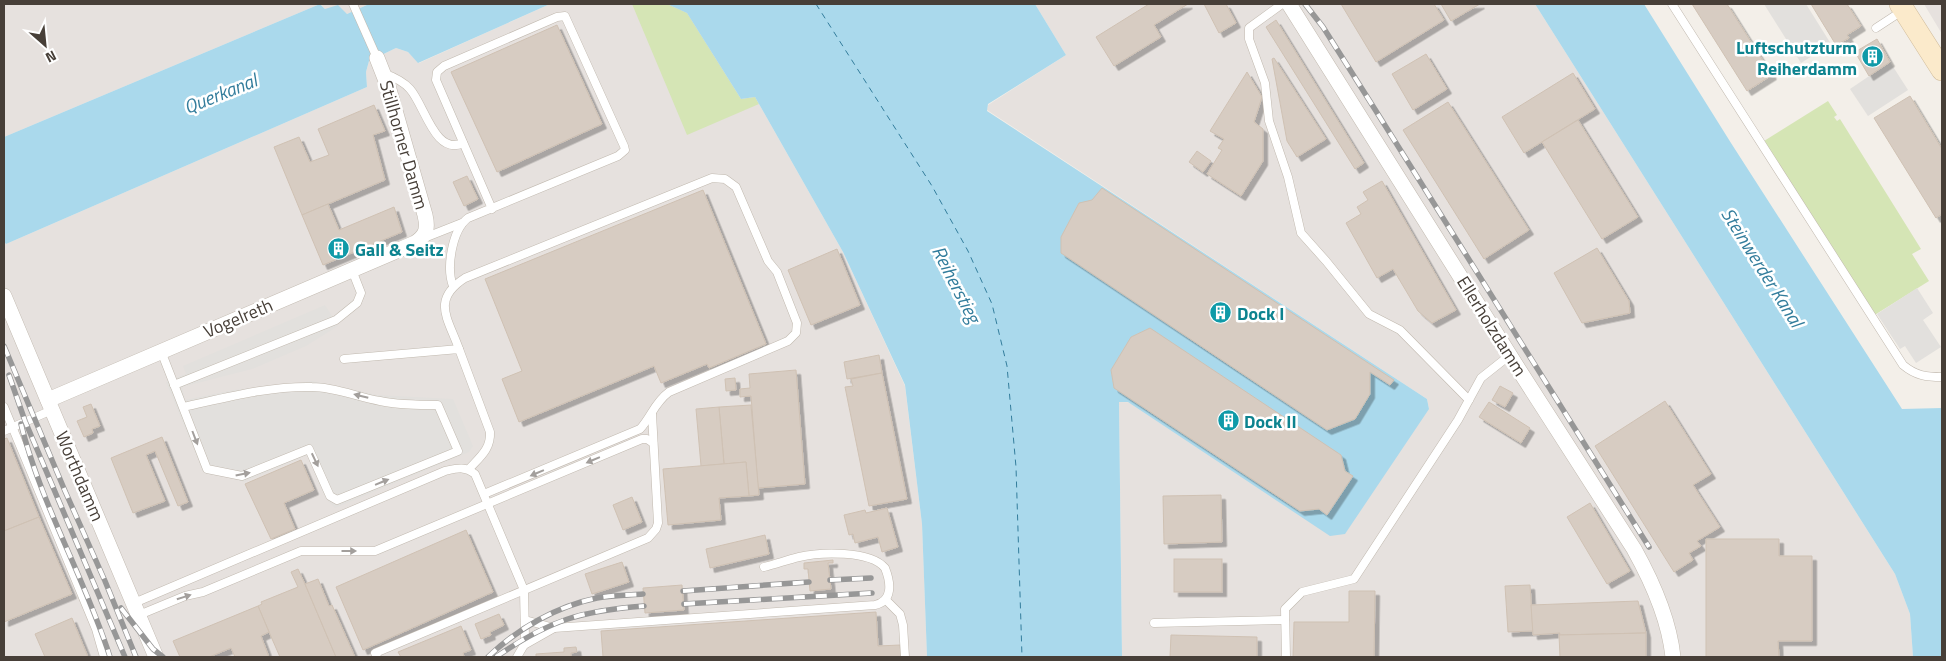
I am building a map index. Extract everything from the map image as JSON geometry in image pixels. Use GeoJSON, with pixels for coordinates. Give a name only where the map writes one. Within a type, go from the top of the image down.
{"type":"FeatureCollection","features":[{"type":"Feature","properties":{"kind":"street","name":"Ellerholzdamm"},"geometry":{"type":"LineString","coordinates":[[1289,4],[1643,565],[1661,605],[1673,657]]}},
{"type":"Feature","properties":{"kind":"street"},"geometry":{"type":"LineString","coordinates":[[1902,7],[1942,70]]}},
{"type":"Feature","properties":{"kind":"street","name":"Stillhorner Damm"},"geometry":{"type":"LineString","coordinates":[[377,58],[425,215],[424,236]]}},
{"type":"Feature","properties":{"kind":"street","name":"Vogelreth"},"geometry":{"type":"LineString","coordinates":[[50,405],[160,351],[352,270],[424,236]]}},
{"type":"Feature","properties":{"kind":"street","name":"Worthdamm"},"geometry":{"type":"LineString","coordinates":[[4,296],[156,657]]}},
{"type":"Feature","properties":{"kind":"lane"},"geometry":{"type":"LineString","coordinates":[[1282,4],[1249,28],[1249,40],[1265,83],[1269,121],[1288,177],[1301,233],[1369,314],[1400,330],[1470,400]]}},
{"type":"Feature","properties":{"kind":"lane"},"geometry":{"type":"LineString","coordinates":[[1672,4],[1903,365],[1924,377],[1942,377]]}},
{"type":"Feature","properties":{"kind":"lane"},"geometry":{"type":"LineString","coordinates":[[354,6],[377,58]]}},
{"type":"Feature","properties":{"kind":"lane"},"geometry":{"type":"LineString","coordinates":[[1876,28],[1902,7]]}},
{"type":"Feature","properties":{"kind":"lane"},"geometry":{"type":"LineString","coordinates":[[424,236],[463,222],[618,156],[624,150],[624,146],[565,16],[557,16],[437,72],[436,80],[492,209]]}},
{"type":"Feature","properties":{"kind":"lane"},"geometry":{"type":"LineString","coordinates":[[383,73],[397,79],[412,92],[432,126],[445,143],[454,146],[463,143]]}},
{"type":"Feature","properties":{"kind":"lane"},"geometry":{"type":"LineString","coordinates":[[469,469],[488,450],[491,442],[490,432],[458,349],[444,306],[448,293],[453,286],[465,278],[706,180],[719,178],[731,182],[740,194],[768,261],[777,272],[797,323],[796,333],[788,342],[669,392],[657,402],[652,413],[642,426],[612,452]]}},
{"type":"Feature","properties":{"kind":"lane"},"geometry":{"type":"LineString","coordinates":[[453,286],[450,279],[450,261],[459,228],[463,222]]}},
{"type":"Feature","properties":{"kind":"lane"},"geometry":{"type":"LineString","coordinates":[[174,384],[336,320],[357,304],[361,292],[352,270]]}},
{"type":"Feature","properties":{"kind":"lane"},"geometry":{"type":"LineString","coordinates":[[344,359],[458,349]]}},
{"type":"Feature","properties":{"kind":"lane"},"geometry":{"type":"LineString","coordinates":[[160,351],[207,469],[242,476],[309,449],[330,496],[336,500],[458,451],[438,405],[409,405],[380,401],[328,388],[311,386],[264,390],[183,407]]}},
{"type":"Feature","properties":{"kind":"lane"},"geometry":{"type":"LineString","coordinates":[[1286,657],[1285,609],[1302,592],[1354,579],[1458,420],[1481,378],[1510,355]]}},
{"type":"Feature","properties":{"kind":"lane"},"geometry":{"type":"LineString","coordinates":[[8,429],[50,405]]}},
{"type":"Feature","properties":{"kind":"lane"},"geometry":{"type":"LineString","coordinates":[[4,407],[8,429],[96,630],[104,657]]}},
{"type":"Feature","properties":{"kind":"lane"},"geometry":{"type":"LineString","coordinates":[[377,657],[375,653],[648,538],[653,534],[658,523],[652,413]]}},
{"type":"Feature","properties":{"kind":"lane"},"geometry":{"type":"LineString","coordinates":[[484,494],[642,426]]}},
{"type":"Feature","properties":{"kind":"lane"},"geometry":{"type":"LineString","coordinates":[[137,609],[203,592],[301,551],[375,551],[645,439],[653,443]]}},
{"type":"Feature","properties":{"kind":"lane"},"geometry":{"type":"LineString","coordinates":[[137,609],[445,471],[460,467],[469,469],[475,474],[524,590],[524,645],[517,657]]}},
{"type":"Feature","properties":{"kind":"lane"},"geometry":{"type":"LineString","coordinates":[[525,620],[554,628],[875,605],[886,600],[889,592],[886,568],[865,557],[818,554],[798,557],[764,567]]}},
{"type":"Feature","properties":{"kind":"lane"},"geometry":{"type":"LineString","coordinates":[[886,600],[900,614],[903,624],[905,657]]}},
{"type":"Feature","properties":{"kind":"lane"},"geometry":{"type":"LineString","coordinates":[[1154,622],[1285,620]]}},
{"type":"Feature","properties":{"kind":"lane"},"geometry":{"type":"LineString","coordinates":[[524,645],[554,628]]}},
{"type":"Feature","properties":{"kind":"shaded area"},"geometry":{"type":"Polygon","coordinates":[[[4,4],[320,4],[4,137],[4,4]]]}},
{"type":"Feature","properties":{"kind":"shaded area"},"geometry":{"type":"Polygon","coordinates":[[[321,4],[369,4],[347,14],[325,9],[321,4]]]}},
{"type":"Feature","properties":{"kind":"shaded area"},"geometry":{"type":"Polygon","coordinates":[[[550,4],[667,4],[687,12],[741,99],[755,97],[843,252],[905,386],[922,524],[927,657],[4,657],[4,242],[6,244],[367,87],[366,72],[369,61],[396,48],[408,52],[419,63],[550,4]]]}},
{"type":"Feature","properties":{"kind":"shaded area"},"geometry":{"type":"Polygon","coordinates":[[[1035,4],[1535,4],[1895,574],[1910,614],[1913,657],[1122,657],[1119,402],[1429,409],[1427,399],[987,110],[988,105],[1066,55],[1035,4]]]}},
{"type":"Feature","properties":{"kind":"shaded area"},"geometry":{"type":"Polygon","coordinates":[[[1764,4],[1806,4],[1831,44],[1801,63],[1764,4]]]}},
{"type":"Feature","properties":{"kind":"shaded area"},"geometry":{"type":"Polygon","coordinates":[[[1924,4],[1942,4],[1942,34],[1924,4]]]}},
{"type":"Feature","properties":{"kind":"shaded area"},"geometry":{"type":"Polygon","coordinates":[[[1890,62],[1908,90],[1868,116],[1850,89],[1890,62]]]}},
{"type":"Feature","properties":{"kind":"shaded area"},"geometry":{"type":"Polygon","coordinates":[[[1917,288],[1933,313],[1923,320],[1941,347],[1916,363],[1905,346],[1900,349],[1877,314],[1917,288]]]}},
{"type":"Feature","properties":{"kind":"shaded area"},"geometry":{"type":"Polygon","coordinates":[[[325,305],[338,326],[306,346],[252,369],[182,387],[185,400],[234,390],[312,381],[377,395],[453,399],[473,446],[469,452],[335,508],[326,499],[307,455],[244,482],[203,471],[166,382],[186,374],[183,366],[325,305]]]}},
{"type":"Feature","properties":{"kind":"green space"},"geometry":{"type":"Polygon","coordinates":[[[632,4],[667,4],[687,13],[741,99],[755,97],[759,104],[687,135],[632,4]]]}},
{"type":"Feature","properties":{"kind":"green space"},"geometry":{"type":"Polygon","coordinates":[[[1828,101],[1837,115],[1834,117],[1837,121],[1840,119],[1921,249],[1912,254],[1929,281],[1873,316],[1764,141],[1828,101]]]}},
{"type":"Feature","properties":{"kind":"water","name":"Querkanal"},"geometry":{"type":"Polygon","coordinates":[[[320,4],[325,9],[338,5],[347,14],[369,4],[550,4],[418,63],[408,52],[396,48],[369,61],[366,72],[367,87],[6,244],[4,242],[4,137],[320,4]]]}},
{"type":"Feature","properties":{"kind":"water","name":"Reiherstieg"},"geometry":{"type":"Polygon","coordinates":[[[667,4],[1035,4],[1066,55],[988,104],[987,111],[1427,399],[1429,409],[1345,534],[1330,536],[1128,402],[1119,402],[1122,657],[927,657],[922,524],[905,385],[843,252],[755,97],[741,99],[687,13],[667,4]]]}},
{"type":"Feature","properties":{"kind":"water","name":"Steinwerder Kanal"},"geometry":{"type":"Polygon","coordinates":[[[1535,4],[1644,4],[1902,409],[1942,408],[1942,657],[1913,657],[1910,614],[1895,574],[1535,4]]]}},
{"type":"Feature","properties":{"kind":"building"},"geometry":{"type":"Polygon","coordinates":[[[1149,4],[1188,4],[1154,25],[1161,37],[1114,66],[1096,37],[1149,4]]]}},
{"type":"Feature","properties":{"kind":"building"},"geometry":{"type":"Polygon","coordinates":[[[1204,4],[1226,4],[1236,23],[1219,33],[1204,4]]]}},
{"type":"Feature","properties":{"kind":"building"},"geometry":{"type":"Polygon","coordinates":[[[1341,4],[1434,4],[1444,20],[1376,62],[1341,4]]]}},
{"type":"Feature","properties":{"kind":"building"},"geometry":{"type":"Polygon","coordinates":[[[1441,4],[1480,4],[1451,21],[1441,4]]]}},
{"type":"Feature","properties":{"kind":"building"},"geometry":{"type":"Polygon","coordinates":[[[1692,4],[1727,4],[1772,75],[1747,91],[1692,4]]]}},
{"type":"Feature","properties":{"kind":"building"},"geometry":{"type":"Polygon","coordinates":[[[1811,4],[1847,4],[1861,26],[1847,35],[1849,38],[1836,45],[1811,4]]]}},
{"type":"Feature","properties":{"kind":"building"},"geometry":{"type":"Polygon","coordinates":[[[1276,20],[1364,163],[1355,169],[1266,27],[1276,20]]]}},
{"type":"Feature","properties":{"kind":"building"},"geometry":{"type":"Polygon","coordinates":[[[557,25],[602,124],[497,172],[451,72],[557,25]]]}},
{"type":"Feature","properties":{"kind":"building","name":"Luftschutzturm Reiherdamm"},"geometry":{"type":"Polygon","coordinates":[[[1877,39],[1890,62],[1869,76],[1855,52],[1877,39]]]}},
{"type":"Feature","properties":{"kind":"building"},"geometry":{"type":"Polygon","coordinates":[[[1426,54],[1447,89],[1413,110],[1392,74],[1426,54]]]}},
{"type":"Feature","properties":{"kind":"building"},"geometry":{"type":"Polygon","coordinates":[[[1274,58],[1326,139],[1297,157],[1287,141],[1272,59],[1274,58]]]}},
{"type":"Feature","properties":{"kind":"building"},"geometry":{"type":"Polygon","coordinates":[[[1247,72],[1262,97],[1254,122],[1263,129],[1263,161],[1241,196],[1207,174],[1222,150],[1218,148],[1224,139],[1210,131],[1247,72]]]}},
{"type":"Feature","properties":{"kind":"building"},"geometry":{"type":"Polygon","coordinates":[[[1573,73],[1595,109],[1524,153],[1502,117],[1573,73]]]}},
{"type":"Feature","properties":{"kind":"building"},"geometry":{"type":"Polygon","coordinates":[[[1910,96],[1942,149],[1942,214],[1936,218],[1874,118],[1910,96]]]}},
{"type":"Feature","properties":{"kind":"building"},"geometry":{"type":"Polygon","coordinates":[[[1448,102],[1529,230],[1484,259],[1403,130],[1448,102]]]}},
{"type":"Feature","properties":{"kind":"building"},"geometry":{"type":"Polygon","coordinates":[[[374,105],[385,131],[373,135],[385,180],[302,215],[274,147],[299,137],[310,162],[329,155],[318,129],[374,105]]]}},
{"type":"Feature","properties":{"kind":"building"},"geometry":{"type":"Polygon","coordinates":[[[1578,120],[1638,217],[1602,239],[1542,142],[1578,120]]]}},
{"type":"Feature","properties":{"kind":"building"},"geometry":{"type":"Polygon","coordinates":[[[1197,151],[1211,161],[1203,172],[1189,162],[1197,151]]]}},
{"type":"Feature","properties":{"kind":"building"},"geometry":{"type":"Polygon","coordinates":[[[467,176],[478,199],[464,206],[453,182],[467,176]]]}},
{"type":"Feature","properties":{"kind":"building"},"geometry":{"type":"Polygon","coordinates":[[[1382,181],[1456,310],[1432,323],[1418,311],[1393,269],[1377,278],[1346,223],[1361,214],[1357,207],[1368,200],[1363,192],[1382,181]]]}},
{"type":"Feature","properties":{"kind":"building","name":"Dock I"},"geometry":{"type":"Polygon","coordinates":[[[1102,188],[1394,380],[1390,385],[1370,372],[1370,394],[1355,419],[1327,430],[1061,253],[1061,237],[1079,203],[1092,200],[1102,188]]]}},
{"type":"Feature","properties":{"kind":"building"},"geometry":{"type":"Polygon","coordinates":[[[703,190],[766,344],[709,368],[707,364],[661,383],[654,366],[519,422],[502,379],[522,371],[485,279],[703,190]]]}},
{"type":"Feature","properties":{"kind":"building","name":"Gall & Seitz"},"geometry":{"type":"Polygon","coordinates":[[[328,204],[339,230],[394,207],[402,232],[323,265],[302,215],[328,204]]]}},
{"type":"Feature","properties":{"kind":"building"},"geometry":{"type":"Polygon","coordinates":[[[1597,248],[1629,301],[1630,313],[1582,323],[1554,273],[1597,248]]]}},
{"type":"Feature","properties":{"kind":"building"},"geometry":{"type":"Polygon","coordinates":[[[837,249],[860,305],[811,325],[788,270],[837,249]]]}},
{"type":"Feature","properties":{"kind":"building","name":"Dock II"},"geometry":{"type":"Polygon","coordinates":[[[1150,328],[1341,455],[1345,471],[1353,476],[1327,515],[1319,509],[1300,511],[1114,388],[1111,370],[1131,337],[1150,328]]]}},
{"type":"Feature","properties":{"kind":"building"},"geometry":{"type":"Polygon","coordinates":[[[879,355],[882,373],[847,379],[844,362],[879,355]]]}},
{"type":"Feature","properties":{"kind":"building"},"geometry":{"type":"Polygon","coordinates":[[[796,370],[805,484],[758,488],[751,396],[740,397],[740,389],[750,388],[749,374],[796,370]]]}},
{"type":"Feature","properties":{"kind":"building"},"geometry":{"type":"Polygon","coordinates":[[[882,373],[907,499],[869,506],[845,387],[853,386],[851,379],[882,373]]]}},
{"type":"Feature","properties":{"kind":"building"},"geometry":{"type":"Polygon","coordinates":[[[735,378],[736,390],[726,391],[725,379],[735,378]]]}},
{"type":"Feature","properties":{"kind":"building"},"geometry":{"type":"Polygon","coordinates":[[[1500,386],[1513,393],[1505,407],[1492,400],[1500,386]]]}},
{"type":"Feature","properties":{"kind":"building"},"geometry":{"type":"Polygon","coordinates":[[[1665,401],[1711,474],[1693,485],[1720,527],[1697,541],[1701,546],[1689,553],[1693,560],[1674,572],[1595,446],[1665,401]]]}},
{"type":"Feature","properties":{"kind":"building"},"geometry":{"type":"Polygon","coordinates":[[[1489,402],[1530,428],[1521,443],[1479,417],[1489,402]]]}},
{"type":"Feature","properties":{"kind":"building"},"geometry":{"type":"Polygon","coordinates":[[[91,404],[100,426],[92,429],[93,433],[84,437],[77,421],[87,417],[83,407],[91,404]]]}},
{"type":"Feature","properties":{"kind":"building"},"geometry":{"type":"Polygon","coordinates":[[[751,405],[759,495],[749,496],[746,462],[724,464],[719,407],[751,405]]]}},
{"type":"Feature","properties":{"kind":"building"},"geometry":{"type":"Polygon","coordinates":[[[719,407],[724,464],[701,466],[696,409],[719,407]]]}},
{"type":"Feature","properties":{"kind":"building"},"geometry":{"type":"Polygon","coordinates":[[[162,437],[188,502],[178,506],[155,451],[146,455],[165,501],[133,513],[111,458],[162,437]]]}},
{"type":"Feature","properties":{"kind":"building"},"geometry":{"type":"Polygon","coordinates":[[[7,438],[39,517],[4,531],[4,439],[7,438]]]}},
{"type":"Feature","properties":{"kind":"building"},"geometry":{"type":"Polygon","coordinates":[[[301,460],[314,490],[284,503],[295,529],[271,539],[245,484],[301,460]]]}},
{"type":"Feature","properties":{"kind":"building"},"geometry":{"type":"Polygon","coordinates":[[[746,462],[749,496],[719,498],[721,520],[668,525],[663,469],[746,462]]]}},
{"type":"Feature","properties":{"kind":"building"},"geometry":{"type":"Polygon","coordinates":[[[1221,495],[1222,542],[1164,544],[1163,496],[1221,495]]]}},
{"type":"Feature","properties":{"kind":"building"},"geometry":{"type":"Polygon","coordinates":[[[632,497],[642,522],[623,530],[613,505],[632,497]]]}},
{"type":"Feature","properties":{"kind":"building"},"geometry":{"type":"Polygon","coordinates":[[[1590,503],[1630,571],[1607,584],[1567,517],[1590,503]]]}},
{"type":"Feature","properties":{"kind":"building"},"geometry":{"type":"Polygon","coordinates":[[[887,508],[898,547],[882,552],[878,537],[855,543],[853,534],[849,535],[844,515],[865,510],[866,513],[887,508]]]}},
{"type":"Feature","properties":{"kind":"building"},"geometry":{"type":"Polygon","coordinates":[[[39,517],[72,594],[4,622],[4,531],[39,517]]]}},
{"type":"Feature","properties":{"kind":"building"},"geometry":{"type":"Polygon","coordinates":[[[466,530],[493,592],[363,650],[336,587],[466,530]]]}},
{"type":"Feature","properties":{"kind":"building"},"geometry":{"type":"Polygon","coordinates":[[[765,535],[769,554],[710,568],[706,549],[765,535]]]}},
{"type":"Feature","properties":{"kind":"building"},"geometry":{"type":"Polygon","coordinates":[[[1706,539],[1779,539],[1779,556],[1812,556],[1812,641],[1778,641],[1779,657],[1706,657],[1706,539]]]}},
{"type":"Feature","properties":{"kind":"building"},"geometry":{"type":"Polygon","coordinates":[[[1174,559],[1222,559],[1222,592],[1174,592],[1174,559]]]}},
{"type":"Feature","properties":{"kind":"building"},"geometry":{"type":"Polygon","coordinates":[[[833,560],[833,563],[828,563],[831,589],[810,591],[808,569],[804,569],[804,563],[833,560]]]}},
{"type":"Feature","properties":{"kind":"building"},"geometry":{"type":"Polygon","coordinates":[[[622,562],[629,582],[592,594],[585,574],[622,562]]]}},
{"type":"Feature","properties":{"kind":"building"},"geometry":{"type":"Polygon","coordinates":[[[298,569],[336,657],[280,657],[269,632],[258,606],[262,604],[261,602],[298,587],[291,572],[298,569]]]}},
{"type":"Feature","properties":{"kind":"building"},"geometry":{"type":"Polygon","coordinates":[[[318,579],[329,606],[332,605],[355,657],[336,657],[305,584],[318,579]]]}},
{"type":"Feature","properties":{"kind":"building"},"geometry":{"type":"Polygon","coordinates":[[[682,585],[684,610],[645,613],[643,588],[682,585]]]}},
{"type":"Feature","properties":{"kind":"building"},"geometry":{"type":"Polygon","coordinates":[[[1530,585],[1533,631],[1508,632],[1505,586],[1530,585]]]}},
{"type":"Feature","properties":{"kind":"building"},"geometry":{"type":"Polygon","coordinates":[[[1349,591],[1375,591],[1374,657],[1293,657],[1294,622],[1349,622],[1349,591]]]}},
{"type":"Feature","properties":{"kind":"building"},"geometry":{"type":"Polygon","coordinates":[[[1638,601],[1646,633],[1559,635],[1560,633],[1533,635],[1531,605],[1638,601]]]}},
{"type":"Feature","properties":{"kind":"building"},"geometry":{"type":"Polygon","coordinates":[[[258,606],[269,632],[261,636],[269,657],[235,657],[231,648],[209,657],[180,657],[173,641],[258,606]]]}},
{"type":"Feature","properties":{"kind":"building"},"geometry":{"type":"Polygon","coordinates":[[[876,612],[878,646],[900,645],[901,657],[603,657],[601,631],[876,612]]]}},
{"type":"Feature","properties":{"kind":"building"},"geometry":{"type":"Polygon","coordinates":[[[499,614],[504,625],[490,632],[491,635],[481,639],[475,624],[499,614]]]}},
{"type":"Feature","properties":{"kind":"building"},"geometry":{"type":"Polygon","coordinates":[[[72,618],[88,657],[45,657],[35,634],[72,618]]]}},
{"type":"Feature","properties":{"kind":"building"},"geometry":{"type":"Polygon","coordinates":[[[461,626],[471,650],[463,653],[464,657],[401,657],[398,652],[461,626]]]}},
{"type":"Feature","properties":{"kind":"building"},"geometry":{"type":"Polygon","coordinates":[[[1646,633],[1646,657],[1560,657],[1559,635],[1646,633]]]}},
{"type":"Feature","properties":{"kind":"building"},"geometry":{"type":"Polygon","coordinates":[[[1171,635],[1257,637],[1257,657],[1170,657],[1171,635]]]}},
{"type":"Feature","properties":{"kind":"building"},"geometry":{"type":"Polygon","coordinates":[[[576,647],[577,652],[571,653],[571,657],[536,657],[536,654],[564,652],[564,648],[576,647]]]}},
{"type":"Feature","properties":{"kind":"ferry route"},"geometry":{"type":"LineString","coordinates":[[816,4],[932,186],[968,251],[992,304],[1007,366],[1016,467],[1022,657]]}},
{"type":"Feature","properties":{"kind":"railway"},"geometry":{"type":"LineString","coordinates":[[1305,4],[1323,27],[1649,547]]}},
{"type":"Feature","properties":{"kind":"railway"},"geometry":{"type":"LineString","coordinates":[[4,346],[136,657]]}},
{"type":"Feature","properties":{"kind":"railway"},"geometry":{"type":"LineString","coordinates":[[9,375],[25,421],[125,657]]}},
{"type":"Feature","properties":{"kind":"railway"},"geometry":{"type":"LineString","coordinates":[[21,424],[51,512],[100,628],[110,657]]}},
{"type":"Feature","properties":{"kind":"railway"},"geometry":{"type":"LineString","coordinates":[[830,580],[871,578]]}},
{"type":"Feature","properties":{"kind":"railway"},"geometry":{"type":"LineString","coordinates":[[683,591],[809,582]]}},
{"type":"Feature","properties":{"kind":"railway"},"geometry":{"type":"LineString","coordinates":[[684,604],[872,593]]}},
{"type":"Feature","properties":{"kind":"railway"},"geometry":{"type":"LineString","coordinates":[[488,657],[525,628],[567,607],[603,597],[643,594]]}},
{"type":"Feature","properties":{"kind":"railway"},"geometry":{"type":"LineString","coordinates":[[496,657],[533,634],[566,620],[601,611],[644,606]]}},
{"type":"Feature","properties":{"kind":"railway"},"geometry":{"type":"LineString","coordinates":[[121,608],[153,649],[163,657]]}},
{"type":"Feature","properties":{"kind":"place","name":"Luftschutzturm Reiherdamm"},"geometry":{"type":"Point","coordinates":[1873,57]}},
{"type":"Feature","properties":{"kind":"place","name":"Gall & Seitz"},"geometry":{"type":"Point","coordinates":[339,249]}},
{"type":"Feature","properties":{"kind":"place","name":"Dock I"},"geometry":{"type":"Point","coordinates":[1221,313]}},
{"type":"Feature","properties":{"kind":"place","name":"Dock II"},"geometry":{"type":"Point","coordinates":[1228,421]}}]}
